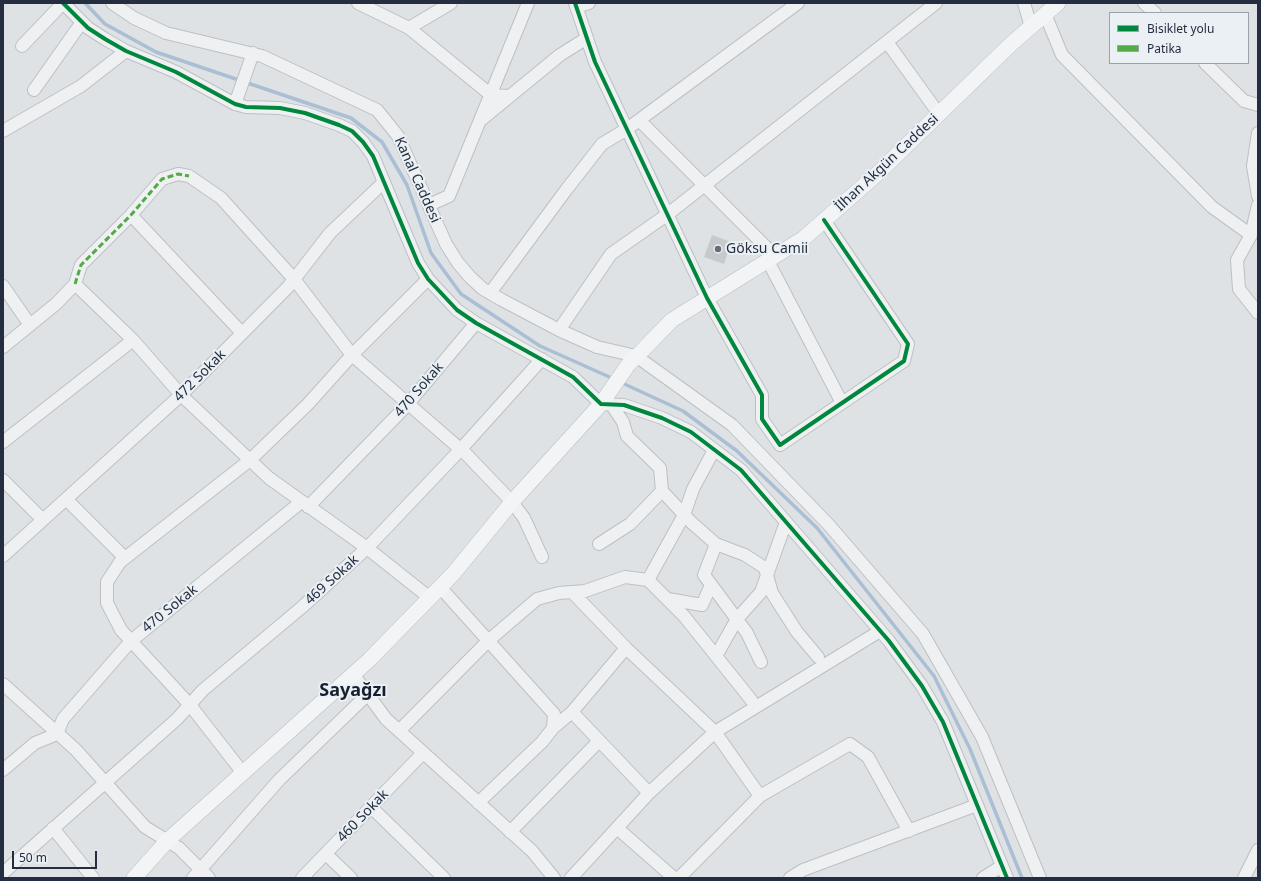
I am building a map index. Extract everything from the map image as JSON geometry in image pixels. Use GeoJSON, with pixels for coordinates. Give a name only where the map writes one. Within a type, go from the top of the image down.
{"type":"FeatureCollection","features":[{"type":"Feature","properties":{"kind":"main road","name":"İlhan Akgün Caddesi"},"geometry":{"type":"LineString","coordinates":[[134,878],[168,840],[353,674],[453,574],[512,502],[606,401],[632,361],[672,320],[804,238],[877,174],[1031,27],[1044,9],[1058,3]]}},
{"type":"Feature","properties":{"kind":"street"},"geometry":{"type":"LineString","coordinates":[[22,46],[63,3],[82,22],[105,39],[126,51],[176,72],[235,104],[246,107],[280,108],[305,113],[352,131],[363,142],[373,156],[406,238],[428,279],[457,310],[476,323],[542,359],[606,401],[623,422],[628,436],[660,468],[662,491],[716,544],[746,555],[765,568],[772,593],[797,632],[818,656]]}},
{"type":"Feature","properties":{"kind":"street","name":"Kanal Caddesi"},"geometry":{"type":"LineString","coordinates":[[112,3],[134,18],[166,33],[253,53],[275,61],[377,110],[398,136],[446,244],[470,278],[490,293],[559,330],[632,361]]}},
{"type":"Feature","properties":{"kind":"street"},"geometry":{"type":"LineString","coordinates":[[358,3],[409,28],[491,94],[509,96]]}},
{"type":"Feature","properties":{"kind":"street"},"geometry":{"type":"LineString","coordinates":[[409,28],[450,3]]}},
{"type":"Feature","properties":{"kind":"street"},"geometry":{"type":"LineString","coordinates":[[428,205],[449,196],[528,3]]}},
{"type":"Feature","properties":{"kind":"street"},"geometry":{"type":"LineString","coordinates":[[589,3],[575,5],[595,62],[707,298],[762,395],[762,420],[780,445],[904,361],[908,344],[824,220]]}},
{"type":"Feature","properties":{"kind":"street"},"geometry":{"type":"LineString","coordinates":[[490,293],[602,144],[627,129],[798,3]]}},
{"type":"Feature","properties":{"kind":"street"},"geometry":{"type":"LineString","coordinates":[[559,330],[611,254],[668,214],[936,3]]}},
{"type":"Feature","properties":{"kind":"street"},"geometry":{"type":"LineString","coordinates":[[1024,3],[1031,27]]}},
{"type":"Feature","properties":{"kind":"street"},"geometry":{"type":"LineString","coordinates":[[1144,3],[1154,12]]}},
{"type":"Feature","properties":{"kind":"street"},"geometry":{"type":"LineString","coordinates":[[1044,9],[1062,55],[1212,207],[1251,235]]}},
{"type":"Feature","properties":{"kind":"street"},"geometry":{"type":"LineString","coordinates":[[34,90],[82,22]]}},
{"type":"Feature","properties":{"kind":"street"},"geometry":{"type":"LineString","coordinates":[[480,120],[560,55],[587,38]]}},
{"type":"Feature","properties":{"kind":"street"},"geometry":{"type":"LineString","coordinates":[[887,42],[939,114]]}},
{"type":"Feature","properties":{"kind":"street"},"geometry":{"type":"LineString","coordinates":[[3,130],[81,86],[126,51]]}},
{"type":"Feature","properties":{"kind":"street"},"geometry":{"type":"LineString","coordinates":[[235,104],[253,53]]}},
{"type":"Feature","properties":{"kind":"street"},"geometry":{"type":"LineString","coordinates":[[1206,64],[1244,101],[1258,105]]}},
{"type":"Feature","properties":{"kind":"street"},"geometry":{"type":"LineString","coordinates":[[639,120],[705,185],[772,258],[842,403]]}},
{"type":"Feature","properties":{"kind":"street"},"geometry":{"type":"LineString","coordinates":[[1258,133],[1253,166],[1258,196]]}},
{"type":"Feature","properties":{"kind":"street"},"geometry":{"type":"LineString","coordinates":[[3,347],[57,303],[75,284],[81,265],[131,215],[162,179],[178,174],[190,176],[221,198],[294,279],[352,355],[461,449],[512,502],[524,518],[542,558]]}},
{"type":"Feature","properties":{"kind":"street","name":"472 Sokak"},"geometry":{"type":"LineString","coordinates":[[3,556],[181,395],[294,279],[330,233],[384,182]]}},
{"type":"Feature","properties":{"kind":"street"},"geometry":{"type":"LineString","coordinates":[[1258,205],[1251,235],[1237,260],[1239,289],[1258,313]]}},
{"type":"Feature","properties":{"kind":"street"},"geometry":{"type":"LineString","coordinates":[[131,215],[242,333]]}},
{"type":"Feature","properties":{"kind":"street"},"geometry":{"type":"LineString","coordinates":[[243,773],[190,705],[121,630],[107,604],[107,582],[120,562],[250,460],[308,404],[352,355],[428,279]]}},
{"type":"Feature","properties":{"kind":"street"},"geometry":{"type":"LineString","coordinates":[[75,284],[133,340],[181,395],[269,478],[367,548],[435,592],[488,641],[554,714],[553,728]]}},
{"type":"Feature","properties":{"kind":"street"},"geometry":{"type":"LineString","coordinates":[[3,286],[30,325]]}},
{"type":"Feature","properties":{"kind":"street","name":"470 Sokak"},"geometry":{"type":"LineString","coordinates":[[58,734],[63,719],[131,641],[304,504],[408,404],[476,323]]}},
{"type":"Feature","properties":{"kind":"street"},"geometry":{"type":"LineString","coordinates":[[3,442],[133,340]]}},
{"type":"Feature","properties":{"kind":"street","name":"469 Sokak"},"geometry":{"type":"LineString","coordinates":[[3,873],[177,719],[203,690],[302,608],[367,548],[461,449],[542,359]]}},
{"type":"Feature","properties":{"kind":"street"},"geometry":{"type":"LineString","coordinates":[[632,361],[732,425],[828,524],[923,634],[982,737],[1040,878]]}},
{"type":"Feature","properties":{"kind":"street"},"geometry":{"type":"LineString","coordinates":[[606,401],[624,405],[662,418],[691,432],[741,470],[880,631],[922,686],[943,722],[1007,878]]}},
{"type":"Feature","properties":{"kind":"street"},"geometry":{"type":"LineString","coordinates":[[648,580],[684,514],[693,489],[714,450]]}},
{"type":"Feature","properties":{"kind":"street"},"geometry":{"type":"LineString","coordinates":[[3,480],[43,520]]}},
{"type":"Feature","properties":{"kind":"street"},"geometry":{"type":"LineString","coordinates":[[599,544],[630,524],[662,491]]}},
{"type":"Feature","properties":{"kind":"street"},"geometry":{"type":"LineString","coordinates":[[66,499],[125,558]]}},
{"type":"Feature","properties":{"kind":"street"},"geometry":{"type":"LineString","coordinates":[[716,656],[737,619],[761,592],[786,522]]}},
{"type":"Feature","properties":{"kind":"street"},"geometry":{"type":"LineString","coordinates":[[716,544],[704,575],[747,633],[761,662]]}},
{"type":"Feature","properties":{"kind":"street"},"geometry":{"type":"LineString","coordinates":[[399,731],[488,641],[537,599],[584,591],[625,577],[648,580],[684,616],[752,701]]}},
{"type":"Feature","properties":{"kind":"street"},"geometry":{"type":"LineString","coordinates":[[668,600],[702,604],[711,584]]}},
{"type":"Feature","properties":{"kind":"street"},"geometry":{"type":"LineString","coordinates":[[572,592],[626,648],[716,732],[760,796]]}},
{"type":"Feature","properties":{"kind":"street"},"geometry":{"type":"LineString","coordinates":[[570,878],[649,794],[716,732],[880,631]]}},
{"type":"Feature","properties":{"kind":"street"},"geometry":{"type":"LineString","coordinates":[[478,803],[542,742],[553,728],[572,712],[626,648]]}},
{"type":"Feature","properties":{"kind":"street"},"geometry":{"type":"LineString","coordinates":[[353,674],[386,720],[532,851],[554,878]]}},
{"type":"Feature","properties":{"kind":"street"},"geometry":{"type":"LineString","coordinates":[[3,684],[76,750],[145,827],[180,848],[201,875],[279,780],[368,694]]}},
{"type":"Feature","properties":{"kind":"street"},"geometry":{"type":"LineString","coordinates":[[572,712],[649,794]]}},
{"type":"Feature","properties":{"kind":"street"},"geometry":{"type":"LineString","coordinates":[[3,770],[34,743],[58,734]]}},
{"type":"Feature","properties":{"kind":"street"},"geometry":{"type":"LineString","coordinates":[[510,832],[599,741]]}},
{"type":"Feature","properties":{"kind":"street"},"geometry":{"type":"LineString","coordinates":[[679,878],[760,796],[850,744],[868,757],[909,831]]}},
{"type":"Feature","properties":{"kind":"street","name":"460 Sokak"},"geometry":{"type":"LineString","coordinates":[[302,878],[423,753]]}},
{"type":"Feature","properties":{"kind":"street"},"geometry":{"type":"LineString","coordinates":[[790,878],[803,870],[977,805]]}},
{"type":"Feature","properties":{"kind":"street"},"geometry":{"type":"LineString","coordinates":[[371,807],[444,878]]}},
{"type":"Feature","properties":{"kind":"street"},"geometry":{"type":"LineString","coordinates":[[53,828],[93,878]]}},
{"type":"Feature","properties":{"kind":"street"},"geometry":{"type":"LineString","coordinates":[[617,828],[674,878]]}},
{"type":"Feature","properties":{"kind":"street"},"geometry":{"type":"LineString","coordinates":[[1244,878],[1258,850]]}},
{"type":"Feature","properties":{"kind":"street"},"geometry":{"type":"LineString","coordinates":[[326,854],[351,878]]}},
{"type":"Feature","properties":{"kind":"street"},"geometry":{"type":"LineString","coordinates":[[983,878],[1002,866]]}},
{"type":"Feature","properties":{"kind":"building","name":"Göksu Camii"},"geometry":{"type":"Polygon","coordinates":[[[712,235],[731,242],[724,264],[704,257],[712,235]]]}},
{"type":"Feature","properties":{"kind":"waterway"},"geometry":{"type":"LineString","coordinates":[[85,3],[105,24],[156,52],[351,118],[382,142],[407,185],[431,253],[461,294],[540,346],[614,379]]}},
{"type":"Feature","properties":{"kind":"waterway"},"geometry":{"type":"LineString","coordinates":[[620,382],[683,411],[737,451],[817,528],[934,676],[970,749],[1022,878]]}},
{"type":"Feature","properties":{"kind":"marked path"},"geometry":{"type":"LineString","coordinates":[[75,284],[81,265],[131,215],[162,179],[178,174],[189,176]]}},
{"type":"Feature","properties":{"kind":"cycle path"},"geometry":{"type":"LineString","coordinates":[[63,3],[88,28],[105,39],[126,51],[176,72],[235,104],[246,107],[280,108],[305,113],[352,131],[363,142],[373,156],[418,263],[428,279],[457,310],[476,323],[573,377],[601,404],[624,405],[662,418],[691,432],[741,470],[889,641],[922,686],[943,722],[1007,878]]}},
{"type":"Feature","properties":{"kind":"cycle path"},"geometry":{"type":"LineString","coordinates":[[575,3],[595,62],[707,298],[762,395],[762,419],[780,445],[904,361],[908,344],[824,220]]}},
{"type":"Feature","properties":{"kind":"place","name":"Göksu Camii"},"geometry":{"type":"Point","coordinates":[718,249]}},
{"type":"Feature","properties":{"kind":"district","name":"Sayağzı"},"geometry":{"type":"Point","coordinates":[353,691]}}]}
